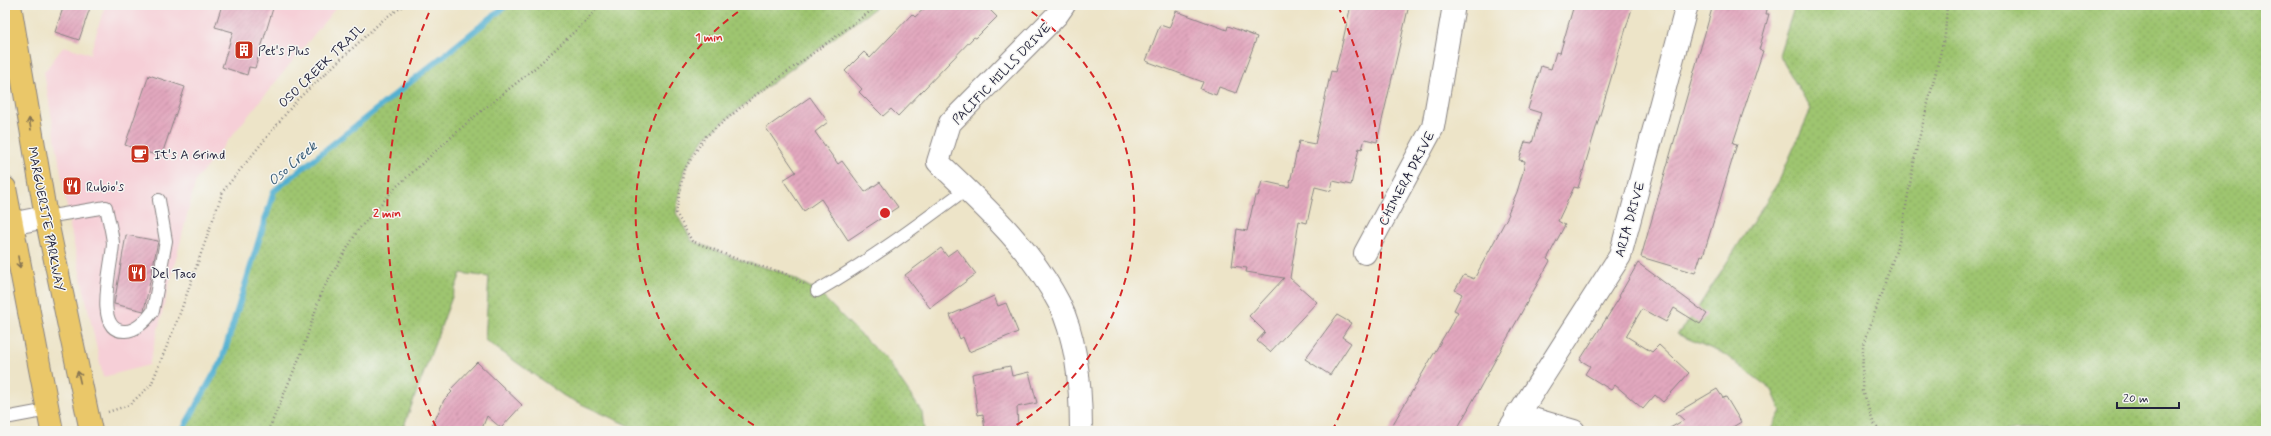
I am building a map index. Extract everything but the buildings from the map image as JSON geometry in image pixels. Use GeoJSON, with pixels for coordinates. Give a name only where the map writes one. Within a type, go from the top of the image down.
{"type":"FeatureCollection","features":[{"type":"Feature","properties":{"kind":"main road","name":"MARGUERITE PARKWAY"},"geometry":{"type":"LineString","coordinates":[[10,5],[46,217],[89,423]]}},
{"type":"Feature","properties":{"kind":"main road"},"geometry":{"type":"LineString","coordinates":[[5,188],[8,224],[50,421]]}},
{"type":"Feature","properties":{"kind":"street","name":"PACIFIC HILLS DRIVE"},"geometry":{"type":"LineString","coordinates":[[1064,5],[1057,15],[950,123],[938,162],[1005,226],[1036,264],[1059,304],[1073,346],[1081,402],[1081,431]]}},
{"type":"Feature","properties":{"kind":"street","name":"CHIMERA DRIVE"},"geometry":{"type":"LineString","coordinates":[[1365,253],[1433,127],[1454,5]]}},
{"type":"Feature","properties":{"kind":"street","name":"ARIA DRIVE"},"geometry":{"type":"LineString","coordinates":[[1512,423],[1620,256],[1687,5]]}},
{"type":"Feature","properties":{"kind":"street"},"geometry":{"type":"LineString","coordinates":[[8,224],[46,217]]}},
{"type":"Feature","properties":{"kind":"street"},"geometry":{"type":"LineString","coordinates":[[1512,423],[1574,431]]}},
{"type":"Feature","properties":{"kind":"lane"},"geometry":{"type":"LineString","coordinates":[[817,291],[852,271],[909,232],[966,189]]}},
{"type":"Feature","properties":{"kind":"lane"},"geometry":{"type":"LineString","coordinates":[[46,217],[106,207],[113,242],[106,308],[110,324],[116,330],[125,332],[143,323],[153,311],[166,241],[159,200]]}},
{"type":"Feature","properties":{"kind":"lane"},"geometry":{"type":"LineString","coordinates":[[5,418],[50,421]]}},
{"type":"Feature","properties":{"kind":"path","name":"OSO CREEK TRAIL"},"geometry":{"type":"LineString","coordinates":[[89,423],[105,413],[129,406],[151,385],[179,316],[223,191],[297,100],[385,18],[404,5]]}},
{"type":"Feature","properties":{"kind":"path"},"geometry":{"type":"LineString","coordinates":[[268,431],[301,354],[322,291],[358,230],[396,187],[469,121],[534,68],[587,20],[599,5]]}},
{"type":"Feature","properties":{"kind":"path"},"geometry":{"type":"LineString","coordinates":[[817,291],[784,274],[742,261],[692,241],[676,214],[684,170],[705,137],[757,94],[879,5]]}},
{"type":"Feature","properties":{"kind":"path"},"geometry":{"type":"LineString","coordinates":[[1880,431],[1874,424],[1862,391],[1863,346],[1900,239],[1916,151],[1945,35],[1947,5]]}},
{"type":"Feature","properties":{"kind":"path"},"geometry":{"type":"LineString","coordinates":[[2260,431],[2266,420]]}},
{"type":"Feature","properties":{"kind":"shaded area"},"geometry":{"type":"Polygon","coordinates":[[[105,5],[338,5],[196,180],[149,365],[103,377],[71,231],[44,72],[64,46],[90,54],[105,5]]]}},
{"type":"Feature","properties":{"kind":"green space"},"geometry":{"type":"Polygon","coordinates":[[[507,5],[879,5],[757,94],[705,137],[684,170],[676,213],[692,241],[742,261],[784,273],[817,291],[887,361],[922,412],[924,431],[640,431],[564,396],[485,340],[489,277],[461,273],[402,431],[182,431],[222,360],[274,191],[507,5]]]}},
{"type":"Feature","properties":{"kind":"green space"},"geometry":{"type":"Polygon","coordinates":[[[1795,5],[2266,5],[2266,431],[1770,431],[1781,411],[1772,390],[1724,354],[1677,334],[1692,317],[1779,181],[1811,109],[1779,55],[1795,5]]]}},
{"type":"Feature","properties":{"kind":"waterway","name":"Oso Creek"},"geometry":{"type":"LineString","coordinates":[[182,431],[222,360],[274,191],[507,5]]}},
{"type":"Feature","properties":{"kind":"place","name":"Pet's Plus"},"geometry":{"type":"Point","coordinates":[244,50]}},
{"type":"Feature","properties":{"kind":"place","name":"It's A Grind"},"geometry":{"type":"Point","coordinates":[140,154]}},
{"type":"Feature","properties":{"kind":"place","name":"Rubio's"},"geometry":{"type":"Point","coordinates":[72,186]}},
{"type":"Feature","properties":{"kind":"place","name":"Del Taco"},"geometry":{"type":"Point","coordinates":[137,273]}}]}
